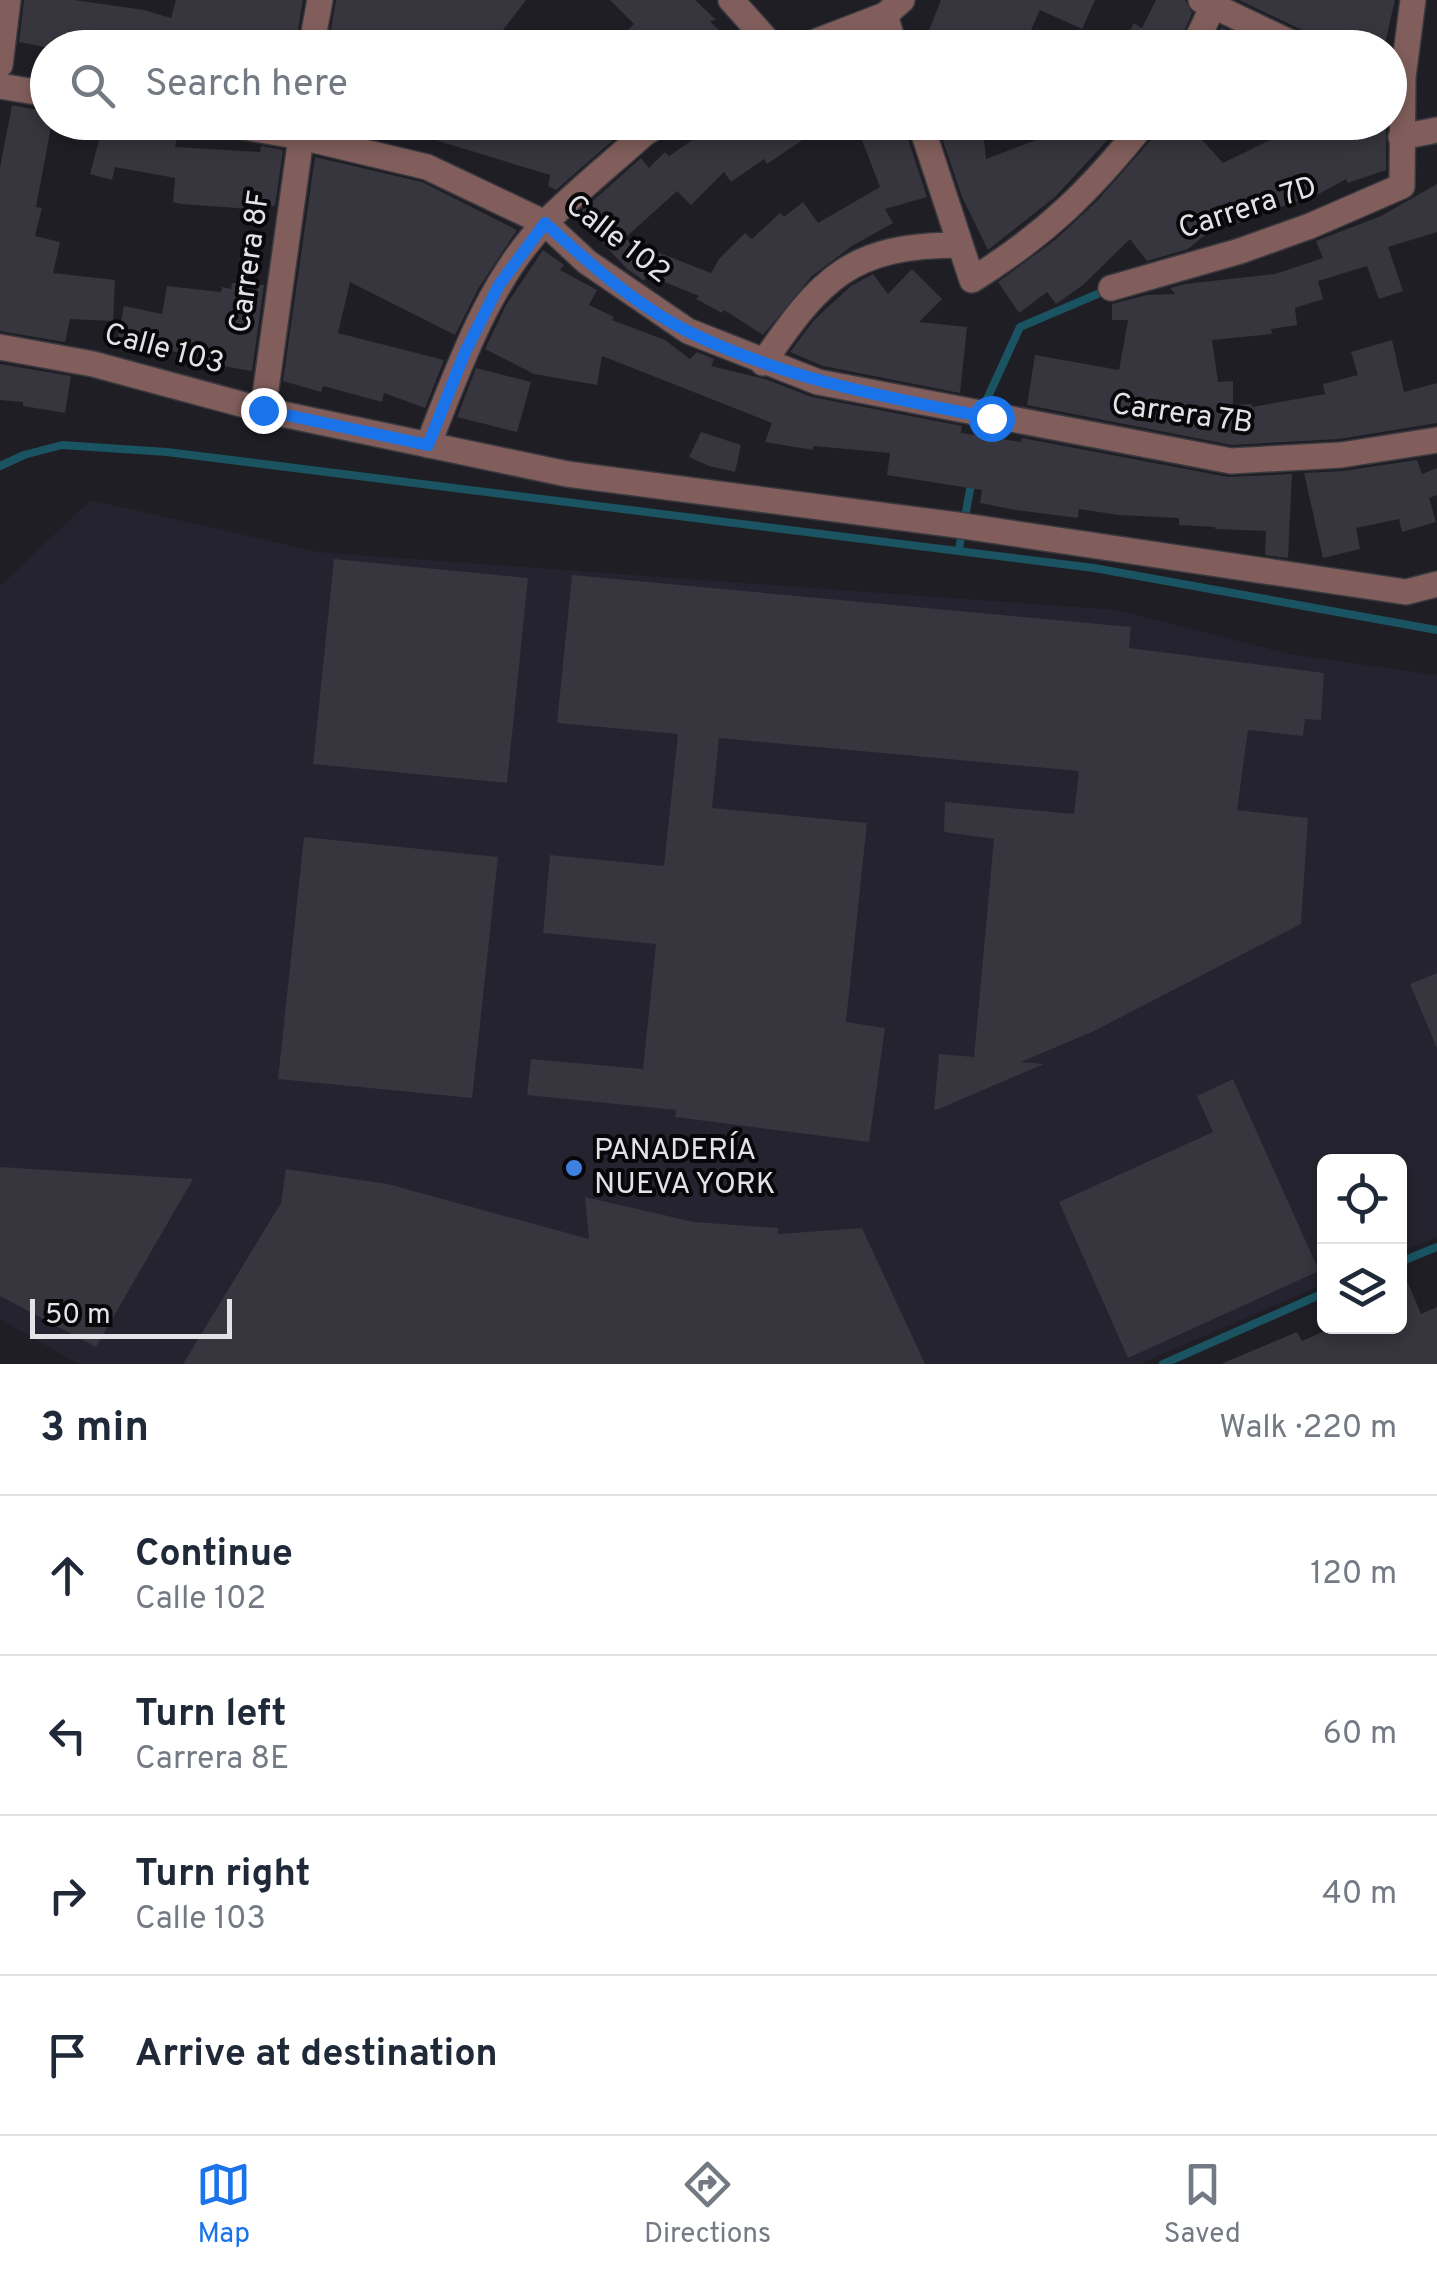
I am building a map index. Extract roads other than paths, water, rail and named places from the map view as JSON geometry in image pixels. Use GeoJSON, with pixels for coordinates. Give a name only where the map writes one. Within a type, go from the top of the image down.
{"type":"FeatureCollection","features":[{"type":"Feature","properties":{"kind":"street"},"geometry":{"type":"LineString","coordinates":[[0,65],[8,0]]}},
{"type":"Feature","properties":{"kind":"street"},"geometry":{"type":"LineString","coordinates":[[314,30],[320,0]]}},
{"type":"Feature","properties":{"kind":"street"},"geometry":{"type":"LineString","coordinates":[[731,0],[758,30]]}},
{"type":"Feature","properties":{"kind":"street"},"geometry":{"type":"LineString","coordinates":[[1406,30],[1413,0]]}},
{"type":"Feature","properties":{"kind":"street"},"geometry":{"type":"LineString","coordinates":[[1200,30],[1210,2],[1266,30]]}},
{"type":"Feature","properties":{"kind":"street"},"geometry":{"type":"LineString","coordinates":[[841,30],[893,7]]}},
{"type":"Feature","properties":{"kind":"street"},"geometry":{"type":"LineString","coordinates":[[0,86],[30,91]]}},
{"type":"Feature","properties":{"kind":"street"},"geometry":{"type":"LineString","coordinates":[[1407,136],[1437,130]]}},
{"type":"Feature","properties":{"kind":"street","name":"Carrera 8F"},"geometry":{"type":"LineString","coordinates":[[263,410],[301,140]]}},
{"type":"Feature","properties":{"kind":"street","name":"Calle 102"},"geometry":{"type":"LineString","coordinates":[[337,140],[427,166],[545,223],[587,262],[688,332],[818,382],[984,416]]}},
{"type":"Feature","properties":{"kind":"street"},"geometry":{"type":"LineString","coordinates":[[428,445],[465,352],[499,285],[545,223],[638,140]]}},
{"type":"Feature","properties":{"kind":"street"},"geometry":{"type":"LineString","coordinates":[[926,140],[972,280],[1020,251],[1074,205],[1131,140]]}},
{"type":"Feature","properties":{"kind":"street","name":"Carrera 7D"},"geometry":{"type":"LineString","coordinates":[[1111,288],[1275,238],[1402,186],[1401,140]]}},
{"type":"Feature","properties":{"kind":"street"},"geometry":{"type":"LineString","coordinates":[[763,363],[805,304],[834,278],[884,251],[960,245]]}},
{"type":"Feature","properties":{"kind":"street","name":"Calle 103"},"geometry":{"type":"LineString","coordinates":[[0,347],[93,364],[263,410],[567,474],[963,526],[1406,592],[1437,584]]}},
{"type":"Feature","properties":{"kind":"street","name":"Carrera 7B"},"geometry":{"type":"LineString","coordinates":[[984,416],[1230,461],[1342,456],[1437,440]]}},
{"type":"Feature","properties":{"kind":"waterway"},"geometry":{"type":"LineString","coordinates":[[978,446],[987,399],[1020,327],[1107,290]]}},
{"type":"Feature","properties":{"kind":"waterway"},"geometry":{"type":"LineString","coordinates":[[0,466],[62,445],[167,452],[1094,568],[1437,630]]}},
{"type":"Feature","properties":{"kind":"waterway"},"geometry":{"type":"LineString","coordinates":[[959,549],[972,479]]}},
{"type":"Feature","properties":{"kind":"waterway"},"geometry":{"type":"LineString","coordinates":[[1407,1259],[1437,1247]]}},
{"type":"Feature","properties":{"kind":"waterway"},"geometry":{"type":"LineString","coordinates":[[1163,1364],[1317,1296]]}},
{"type":"Feature","properties":{"kind":"place","name":"PANADERÍA NUEVA YORK"},"geometry":{"type":"Point","coordinates":[574,1168]}}]}
